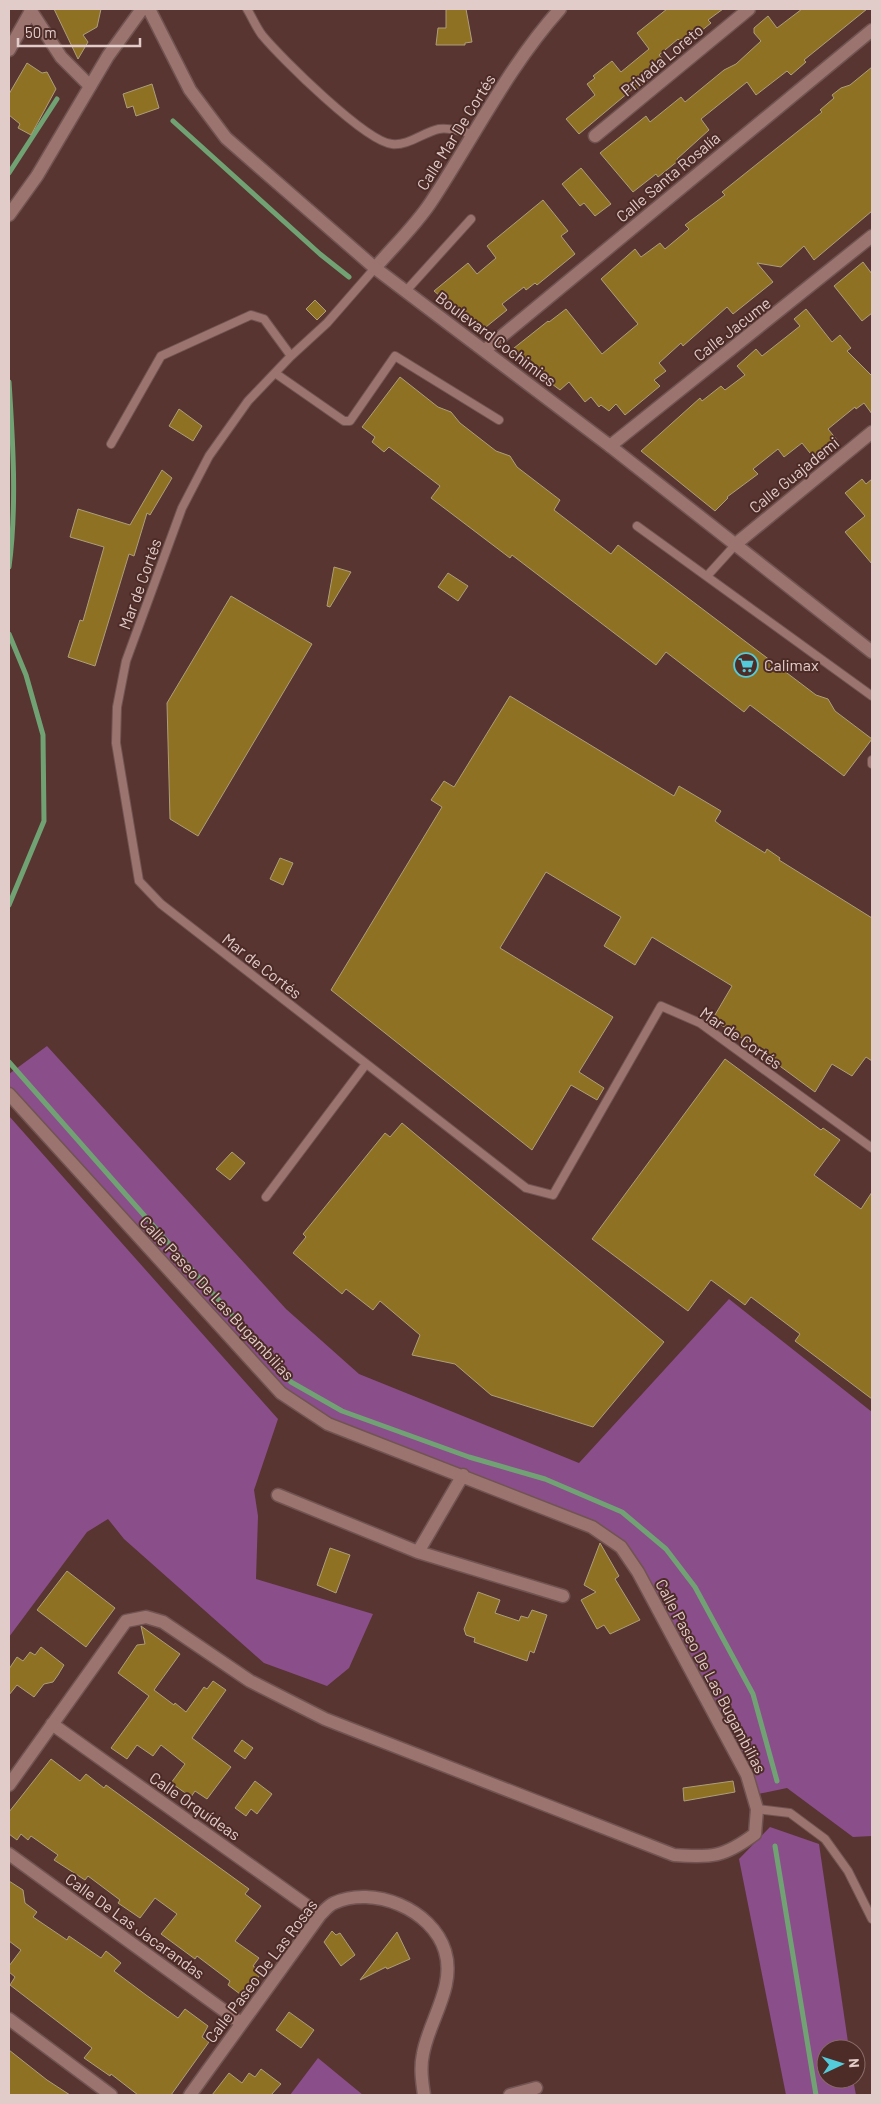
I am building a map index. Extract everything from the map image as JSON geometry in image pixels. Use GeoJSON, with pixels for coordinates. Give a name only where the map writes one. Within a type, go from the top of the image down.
{"type":"FeatureCollection","features":[{"type":"Feature","properties":{"kind":"street"},"geometry":{"type":"LineString","coordinates":[[9,215],[37,176],[108,56],[142,9]]}},
{"type":"Feature","properties":{"kind":"street","name":"Boulevard Cochimies"},"geometry":{"type":"LineString","coordinates":[[149,9],[190,90],[226,138],[405,292],[485,350],[737,543],[871,650]]}},
{"type":"Feature","properties":{"kind":"street","name":"Calle Mar De Cortés"},"geometry":{"type":"LineString","coordinates":[[375,268],[430,204],[472,134],[537,35],[560,9]]}},
{"type":"Feature","properties":{"kind":"street","name":"Privada Loreto"},"geometry":{"type":"LineString","coordinates":[[595,136],[749,9]]}},
{"type":"Feature","properties":{"kind":"street"},"geometry":{"type":"LineString","coordinates":[[9,50],[30,10],[61,57],[90,86]]}},
{"type":"Feature","properties":{"kind":"street","name":"Calle Santa Rosalía"},"geometry":{"type":"LineString","coordinates":[[485,350],[872,30]]}},
{"type":"Feature","properties":{"kind":"street","name":"Calle Jacume"},"geometry":{"type":"LineString","coordinates":[[610,446],[872,236]]}},
{"type":"Feature","properties":{"kind":"street","name":"Calle Guajademi"},"geometry":{"type":"LineString","coordinates":[[737,543],[872,432]]}},
{"type":"Feature","properties":{"kind":"street","name":"Calle Paseo De Las Bugambilias"},"geometry":{"type":"LineString","coordinates":[[9,1094],[281,1393],[328,1424],[463,1474],[592,1527],[621,1547],[638,1572],[747,1775],[757,1809],[755,1834],[734,1850],[707,1858],[674,1855],[325,1718],[250,1681],[163,1622],[146,1617],[126,1621],[9,1785]]}},
{"type":"Feature","properties":{"kind":"street"},"geometry":{"type":"LineString","coordinates":[[418,1552],[463,1474]]}},
{"type":"Feature","properties":{"kind":"street"},"geometry":{"type":"LineString","coordinates":[[278,1495],[418,1552],[563,1596]]}},
{"type":"Feature","properties":{"kind":"street","name":"Calle Orquídeas"},"geometry":{"type":"LineString","coordinates":[[52,1724],[320,1915]]}},
{"type":"Feature","properties":{"kind":"street","name":"Calle De Las Jacarandas"},"geometry":{"type":"LineString","coordinates":[[9,1854],[241,2023]]}},
{"type":"Feature","properties":{"kind":"street","name":"Calle Paseo De Las Rosas"},"geometry":{"type":"LineString","coordinates":[[190,2095],[320,1915],[333,1903],[356,1896],[384,1898],[409,1909],[432,1928],[445,1951],[446,1982],[423,2053],[421,2078],[424,2095]]}},
{"type":"Feature","properties":{"kind":"street"},"geometry":{"type":"LineString","coordinates":[[9,2020],[111,2095]]}},
{"type":"Feature","properties":{"kind":"street"},"geometry":{"type":"LineString","coordinates":[[510,2095],[536,2088]]}},
{"type":"Feature","properties":{"kind":"lane"},"geometry":{"type":"LineString","coordinates":[[247,9],[261,33],[294,69],[353,121],[383,142],[397,144],[440,128],[472,134]]}},
{"type":"Feature","properties":{"kind":"lane"},"geometry":{"type":"LineString","coordinates":[[405,292],[471,219]]}},
{"type":"Feature","properties":{"kind":"lane","name":"Mar de Cortés"},"geometry":{"type":"LineString","coordinates":[[375,268],[327,324],[291,356],[248,401],[220,440],[182,508],[126,661],[117,707],[116,743],[139,881],[161,904],[526,1188],[553,1195],[661,1006],[700,1023],[872,1148]]}},
{"type":"Feature","properties":{"kind":"lane"},"geometry":{"type":"LineString","coordinates":[[111,444],[161,356],[251,315],[264,319],[291,356]]}},
{"type":"Feature","properties":{"kind":"lane"},"geometry":{"type":"LineString","coordinates":[[275,373],[344,421],[350,421],[395,356],[499,420]]}},
{"type":"Feature","properties":{"kind":"lane"},"geometry":{"type":"LineString","coordinates":[[636,526],[872,696]]}},
{"type":"Feature","properties":{"kind":"lane"},"geometry":{"type":"LineString","coordinates":[[707,576],[737,543]]}},
{"type":"Feature","properties":{"kind":"lane"},"geometry":{"type":"LineString","coordinates":[[266,1197],[366,1064]]}},
{"type":"Feature","properties":{"kind":"lane"},"geometry":{"type":"LineString","coordinates":[[757,1809],[790,1812],[825,1839],[848,1871],[872,1919]]}},
{"type":"Feature","properties":{"kind":"shaded area"},"geometry":{"type":"Polygon","coordinates":[[[47,1046],[286,1309],[359,1374],[579,1463],[729,1299],[872,1412],[872,1836],[853,1837],[787,1788],[753,1795],[621,1547],[592,1527],[328,1424],[281,1393],[9,1094],[9,1074],[47,1046]]]}},
{"type":"Feature","properties":{"kind":"shaded area"},"geometry":{"type":"Polygon","coordinates":[[[9,1116],[278,1419],[254,1490],[258,1516],[256,1579],[373,1614],[349,1668],[327,1686],[264,1663],[124,1539],[108,1519],[87,1532],[9,1637],[9,1116]]]}},
{"type":"Feature","properties":{"kind":"shaded area"},"geometry":{"type":"Polygon","coordinates":[[[770,1827],[819,1844],[848,2039],[816,2039],[816,2089],[855,2089],[856,2095],[786,2095],[739,1859],[770,1827]]]}},
{"type":"Feature","properties":{"kind":"shaded area"},"geometry":{"type":"Polygon","coordinates":[[[318,2058],[363,2095],[290,2095],[318,2058]]]}},
{"type":"Feature","properties":{"kind":"building"},"geometry":{"type":"Polygon","coordinates":[[[54,9],[101,9],[97,27],[83,35],[88,42],[78,59],[54,9]]]}},
{"type":"Feature","properties":{"kind":"building"},"geometry":{"type":"Polygon","coordinates":[[[446,9],[466,9],[472,42],[465,43],[465,45],[436,45],[438,28],[446,28],[446,9]]]}},
{"type":"Feature","properties":{"kind":"building"},"geometry":{"type":"Polygon","coordinates":[[[667,9],[723,9],[708,20],[711,23],[684,45],[678,39],[659,55],[667,64],[637,89],[635,87],[579,134],[566,119],[595,95],[587,84],[595,78],[593,76],[612,61],[621,72],[649,49],[637,33],[667,9]]]}},
{"type":"Feature","properties":{"kind":"building"},"geometry":{"type":"Polygon","coordinates":[[[802,9],[867,9],[804,60],[806,62],[791,75],[787,71],[756,95],[747,82],[701,119],[709,130],[677,159],[678,161],[658,177],[656,174],[633,192],[600,153],[646,116],[650,122],[681,97],[685,102],[724,70],[736,64],[761,41],[754,33],[754,28],[768,16],[777,28],[802,9]]]}},
{"type":"Feature","properties":{"kind":"building"},"geometry":{"type":"Polygon","coordinates":[[[27,63],[42,73],[47,72],[56,89],[31,135],[18,128],[20,124],[9,115],[9,94],[27,63]]]}},
{"type":"Feature","properties":{"kind":"building"},"geometry":{"type":"Polygon","coordinates":[[[872,67],[872,211],[814,260],[804,246],[781,267],[757,263],[773,282],[733,314],[727,307],[683,346],[681,343],[659,363],[666,371],[654,380],[660,386],[625,415],[616,404],[609,411],[601,405],[599,407],[591,397],[585,402],[569,382],[560,390],[509,352],[566,309],[602,354],[638,324],[601,279],[635,249],[641,257],[660,243],[665,249],[689,229],[685,225],[725,195],[722,192],[822,112],[820,110],[834,98],[832,95],[841,88],[850,85],[872,67]]]}},
{"type":"Feature","properties":{"kind":"building"},"geometry":{"type":"Polygon","coordinates":[[[152,84],[159,108],[136,116],[133,106],[127,108],[123,94],[152,84]]]}},
{"type":"Feature","properties":{"kind":"building"},"geometry":{"type":"Polygon","coordinates":[[[581,168],[611,204],[595,216],[584,203],[580,206],[562,184],[581,168]]]}},
{"type":"Feature","properties":{"kind":"building"},"geometry":{"type":"Polygon","coordinates":[[[543,200],[568,231],[561,236],[575,254],[537,285],[535,283],[526,290],[524,287],[502,304],[507,310],[481,331],[434,291],[468,263],[477,274],[496,258],[487,246],[543,200]]]}},
{"type":"Feature","properties":{"kind":"building"},"geometry":{"type":"Polygon","coordinates":[[[863,262],[872,274],[872,313],[862,321],[834,286],[863,262]]]}},
{"type":"Feature","properties":{"kind":"building"},"geometry":{"type":"Polygon","coordinates":[[[315,300],[326,311],[317,320],[306,309],[315,300]]]}},
{"type":"Feature","properties":{"kind":"building"},"geometry":{"type":"Polygon","coordinates":[[[806,309],[832,342],[840,335],[851,348],[847,351],[872,376],[872,414],[864,403],[856,409],[855,407],[828,429],[837,440],[814,458],[802,443],[784,457],[778,449],[753,469],[758,474],[727,497],[715,511],[641,451],[700,398],[702,401],[721,386],[725,390],[745,375],[737,366],[756,349],[762,356],[800,326],[794,319],[806,309]]]}},
{"type":"Feature","properties":{"kind":"building"},"geometry":{"type":"Polygon","coordinates":[[[400,377],[438,407],[451,412],[460,423],[496,451],[510,456],[517,467],[560,500],[554,510],[611,554],[618,545],[816,695],[828,699],[835,711],[872,739],[844,776],[750,705],[744,712],[666,652],[656,665],[512,555],[510,558],[431,498],[440,486],[389,447],[384,452],[372,442],[375,437],[362,427],[400,377]]]}},
{"type":"Feature","properties":{"kind":"building"},"geometry":{"type":"Polygon","coordinates":[[[179,409],[202,426],[193,441],[169,426],[179,409]]]}},
{"type":"Feature","properties":{"kind":"building"},"geometry":{"type":"Polygon","coordinates":[[[162,470],[172,478],[150,515],[147,513],[134,556],[129,554],[95,666],[68,657],[80,620],[83,621],[104,547],[70,537],[78,509],[130,525],[162,470]]]}},
{"type":"Feature","properties":{"kind":"building"},"geometry":{"type":"Polygon","coordinates":[[[862,479],[866,484],[872,479],[872,564],[845,532],[865,516],[845,493],[862,479]]]}},
{"type":"Feature","properties":{"kind":"building"},"geometry":{"type":"Polygon","coordinates":[[[334,567],[351,572],[330,607],[327,606],[334,567]]]}},
{"type":"Feature","properties":{"kind":"building"},"geometry":{"type":"Polygon","coordinates":[[[448,573],[468,586],[458,601],[438,587],[448,573]]]}},
{"type":"Feature","properties":{"kind":"building"},"geometry":{"type":"Polygon","coordinates":[[[231,596],[312,644],[198,836],[170,819],[167,703],[231,596]]]}},
{"type":"Feature","properties":{"kind":"building"},"geometry":{"type":"Polygon","coordinates":[[[510,696],[674,796],[679,786],[721,811],[715,821],[720,825],[765,853],[767,849],[780,858],[779,860],[872,918],[872,1061],[866,1057],[852,1076],[832,1064],[815,1092],[735,1033],[712,1020],[732,986],[652,937],[635,965],[604,946],[621,917],[546,872],[500,948],[613,1017],[579,1072],[604,1088],[597,1100],[571,1085],[532,1150],[331,990],[442,807],[431,800],[444,781],[454,787],[510,696]]]}},
{"type":"Feature","properties":{"kind":"building"},"geometry":{"type":"Polygon","coordinates":[[[280,858],[293,863],[283,885],[270,879],[280,858]]]}},
{"type":"Feature","properties":{"kind":"building"},"geometry":{"type":"Polygon","coordinates":[[[725,1059],[821,1130],[823,1128],[840,1140],[814,1175],[861,1209],[872,1192],[872,1399],[795,1341],[800,1334],[751,1297],[745,1305],[711,1280],[688,1311],[592,1239],[725,1059]]]}},
{"type":"Feature","properties":{"kind":"building"},"geometry":{"type":"Polygon","coordinates":[[[402,1123],[664,1342],[593,1427],[491,1395],[455,1364],[412,1355],[420,1335],[380,1301],[373,1310],[346,1289],[342,1294],[293,1253],[306,1237],[303,1234],[385,1133],[390,1137],[402,1123]]]}},
{"type":"Feature","properties":{"kind":"building"},"geometry":{"type":"Polygon","coordinates":[[[232,1152],[245,1163],[230,1180],[216,1169],[232,1152]]]}},
{"type":"Feature","properties":{"kind":"building"},"geometry":{"type":"Polygon","coordinates":[[[600,1543],[619,1576],[615,1579],[640,1620],[610,1634],[604,1625],[597,1629],[581,1600],[596,1592],[584,1585],[600,1543]]]}},
{"type":"Feature","properties":{"kind":"building"},"geometry":{"type":"Polygon","coordinates":[[[330,1548],[350,1555],[336,1593],[317,1585],[330,1548]]]}},
{"type":"Feature","properties":{"kind":"building"},"geometry":{"type":"Polygon","coordinates":[[[67,1571],[115,1608],[86,1647],[37,1610],[67,1571]]]}},
{"type":"Feature","properties":{"kind":"building"},"geometry":{"type":"Polygon","coordinates":[[[478,1592],[500,1600],[495,1613],[519,1621],[521,1616],[528,1618],[532,1610],[547,1615],[534,1653],[530,1651],[527,1661],[474,1642],[475,1638],[466,1635],[464,1629],[478,1592]]]}},
{"type":"Feature","properties":{"kind":"building"},"geometry":{"type":"Polygon","coordinates":[[[141,1626],[180,1654],[154,1690],[186,1712],[204,1687],[207,1689],[213,1681],[226,1690],[192,1738],[231,1767],[207,1799],[195,1791],[191,1797],[171,1783],[185,1764],[161,1745],[153,1756],[137,1745],[127,1759],[111,1748],[149,1696],[118,1673],[137,1645],[145,1644],[141,1626]]]}},
{"type":"Feature","properties":{"kind":"building"},"geometry":{"type":"Polygon","coordinates":[[[41,1647],[64,1665],[58,1675],[53,1682],[44,1684],[34,1697],[17,1685],[9,1695],[9,1669],[17,1657],[23,1661],[30,1652],[35,1655],[41,1647]]]}},
{"type":"Feature","properties":{"kind":"building"},"geometry":{"type":"Polygon","coordinates":[[[242,1740],[253,1748],[245,1759],[234,1751],[242,1740]]]}},
{"type":"Feature","properties":{"kind":"building"},"geometry":{"type":"Polygon","coordinates":[[[51,1759],[80,1781],[86,1774],[104,1788],[106,1785],[249,1889],[245,1894],[261,1906],[235,1941],[259,1958],[253,1966],[262,1972],[244,1997],[228,1985],[230,1981],[197,1956],[195,1959],[161,1934],[177,1914],[155,1898],[140,1918],[118,1903],[120,1900],[88,1876],[85,1880],[54,1860],[58,1855],[31,1836],[28,1840],[21,1834],[17,1840],[9,1834],[9,1812],[51,1759]]]}},
{"type":"Feature","properties":{"kind":"building"},"geometry":{"type":"Polygon","coordinates":[[[255,1781],[272,1794],[257,1814],[251,1809],[246,1816],[235,1808],[255,1781]]]}},
{"type":"Feature","properties":{"kind":"building"},"geometry":{"type":"Polygon","coordinates":[[[733,1781],[735,1792],[684,1801],[683,1788],[733,1781]]]}},
{"type":"Feature","properties":{"kind":"building"},"geometry":{"type":"Polygon","coordinates":[[[9,1881],[23,1890],[25,1903],[37,1912],[33,1917],[67,1940],[69,1936],[101,1958],[106,1951],[121,1963],[114,1971],[146,1995],[178,2018],[185,2009],[208,2026],[202,2037],[209,2042],[171,2095],[138,2095],[111,2074],[110,2076],[84,2058],[92,2048],[10,1985],[15,1977],[9,1972],[9,1966],[21,1950],[9,1941],[9,1881]]]}},
{"type":"Feature","properties":{"kind":"building"},"geometry":{"type":"Polygon","coordinates":[[[332,1931],[336,1935],[340,1933],[355,1955],[341,1966],[324,1942],[332,1931]]]}},
{"type":"Feature","properties":{"kind":"building"},"geometry":{"type":"Polygon","coordinates":[[[397,1932],[410,1959],[387,1969],[386,1967],[360,1980],[397,1932]]]}},
{"type":"Feature","properties":{"kind":"building"},"geometry":{"type":"Polygon","coordinates":[[[289,2012],[314,2030],[301,2048],[276,2030],[289,2012]]]}},
{"type":"Feature","properties":{"kind":"building"},"geometry":{"type":"Polygon","coordinates":[[[9,2050],[47,2080],[70,2095],[9,2095],[9,2050]]]}},
{"type":"Feature","properties":{"kind":"building"},"geometry":{"type":"Polygon","coordinates":[[[261,2069],[281,2084],[271,2095],[212,2095],[229,2073],[242,2083],[249,2073],[255,2077],[261,2069]]]}},
{"type":"Feature","properties":{"kind":"waterway"},"geometry":{"type":"LineString","coordinates":[[9,173],[57,99]]}},
{"type":"Feature","properties":{"kind":"waterway"},"geometry":{"type":"LineString","coordinates":[[173,121],[320,254],[349,277]]}},
{"type":"Feature","properties":{"kind":"waterway"},"geometry":{"type":"LineString","coordinates":[[9,382],[14,498],[9,567]]}},
{"type":"Feature","properties":{"kind":"waterway"},"geometry":{"type":"LineString","coordinates":[[9,634],[26,675],[43,735],[44,821],[9,905]]}},
{"type":"Feature","properties":{"kind":"waterway"},"geometry":{"type":"LineString","coordinates":[[9,1062],[291,1382],[342,1411],[469,1457],[545,1479],[622,1512],[666,1549],[695,1587],[753,1694],[777,1781]]}},
{"type":"Feature","properties":{"kind":"waterway"},"geometry":{"type":"LineString","coordinates":[[775,1846],[816,2095]]}},
{"type":"Feature","properties":{"kind":"place","name":"Calimax"},"geometry":{"type":"Point","coordinates":[746,665]}}]}
